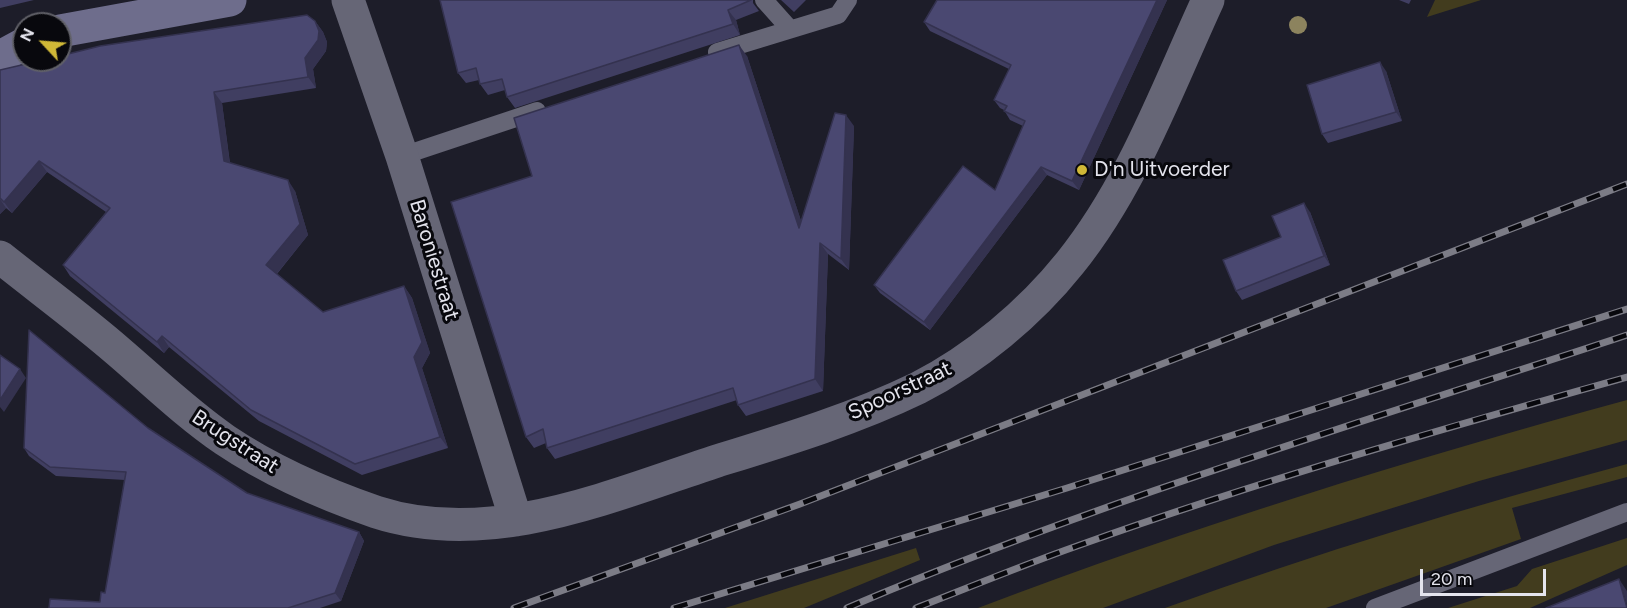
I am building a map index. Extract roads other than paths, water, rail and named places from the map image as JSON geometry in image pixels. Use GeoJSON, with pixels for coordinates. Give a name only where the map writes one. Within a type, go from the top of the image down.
{"type":"FeatureCollection","features":[{"type":"Feature","properties":{"kind":"street"},"geometry":{"type":"LineString","coordinates":[[72,29],[231,0]]}},
{"type":"Feature","properties":{"kind":"street","name":"Baroniestraat"},"geometry":{"type":"LineString","coordinates":[[348,0],[402,156],[516,520]]}},
{"type":"Feature","properties":{"kind":"street","name":"Spoorstraat"},"geometry":{"type":"LineString","coordinates":[[516,520],[574,508],[818,429],[918,387],[963,361],[1006,328],[1043,293],[1070,264],[1104,217],[1128,173],[1208,0]]}},
{"type":"Feature","properties":{"kind":"street","name":"Brugstraat"},"geometry":{"type":"LineString","coordinates":[[0,257],[118,351],[183,408],[225,440],[282,474],[377,512],[410,520],[445,525],[516,520]]}},
{"type":"Feature","properties":{"kind":"lane"},"geometry":{"type":"LineString","coordinates":[[764,0],[789,28]]}},
{"type":"Feature","properties":{"kind":"lane"},"geometry":{"type":"LineString","coordinates":[[701,58],[789,28],[838,15],[848,0]]}},
{"type":"Feature","properties":{"kind":"lane"},"geometry":{"type":"LineString","coordinates":[[402,156],[557,105]]}},
{"type":"Feature","properties":{"kind":"lane"},"geometry":{"type":"LineString","coordinates":[[1375,608],[1627,512]]}},
{"type":"Feature","properties":{"kind":"railway"},"geometry":{"type":"LineString","coordinates":[[514,608],[800,504],[1627,184]]}},
{"type":"Feature","properties":{"kind":"railway"},"geometry":{"type":"LineString","coordinates":[[674,608],[1067,488],[1627,309]]}},
{"type":"Feature","properties":{"kind":"railway"},"geometry":{"type":"LineString","coordinates":[[847,608],[1039,532],[1234,463],[1627,335]]}},
{"type":"Feature","properties":{"kind":"railway"},"geometry":{"type":"LineString","coordinates":[[916,608],[1057,553],[1213,499],[1419,436],[1627,377]]}},
{"type":"Feature","properties":{"kind":"place","name":"D'n Uitvoerder"},"geometry":{"type":"Point","coordinates":[1082,170]}}]}
